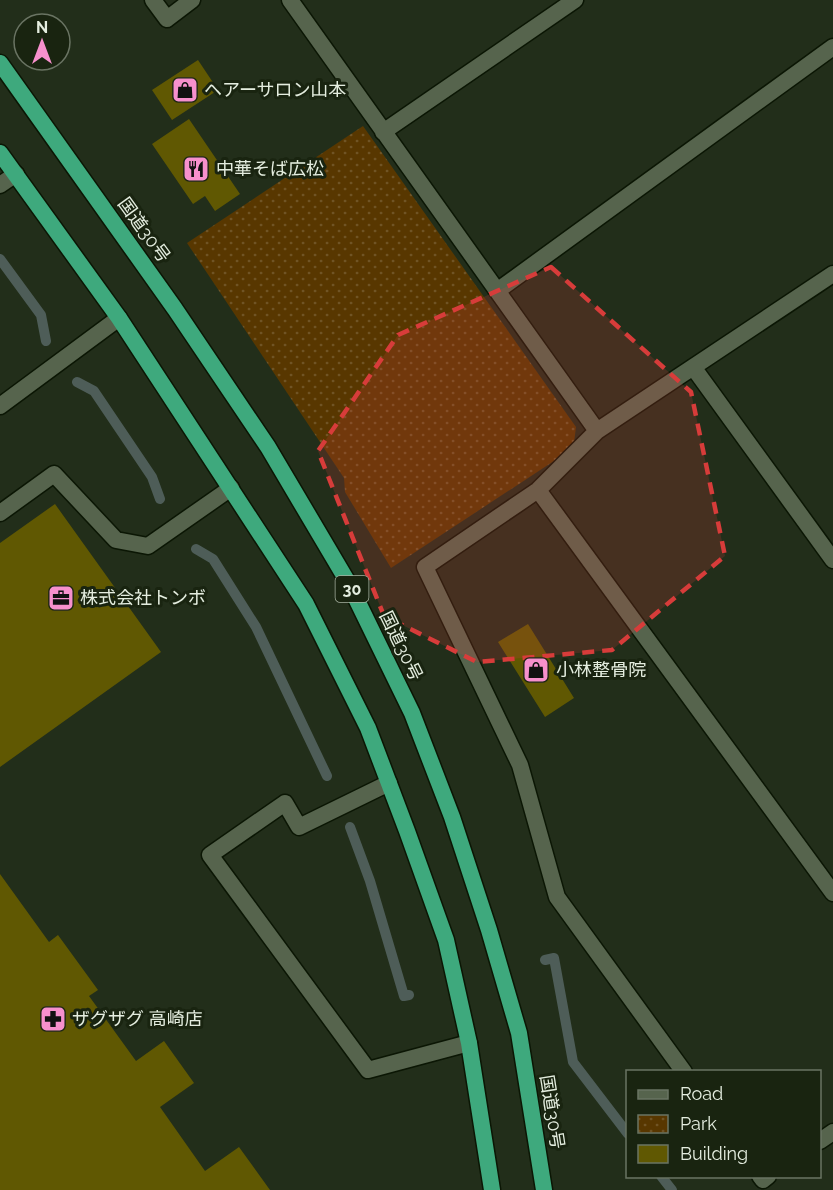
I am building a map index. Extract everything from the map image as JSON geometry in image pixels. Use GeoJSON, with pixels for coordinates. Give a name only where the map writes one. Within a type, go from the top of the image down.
{"type":"FeatureCollection","features":[{"type":"Feature","properties":{"kind":"highway","name":"国道30号"},"geometry":{"type":"LineString","coordinates":[[0,63],[176,309],[268,447],[349,584],[412,713],[452,817],[489,930],[519,1033],[544,1190]]}},
{"type":"Feature","properties":{"kind":"highway"},"geometry":{"type":"LineString","coordinates":[[0,153],[119,318],[306,604],[368,728],[446,940],[469,1043],[492,1190]]}},
{"type":"Feature","properties":{"kind":"street"},"geometry":{"type":"LineString","coordinates":[[153,0],[166,19],[192,0]]}},
{"type":"Feature","properties":{"kind":"street"},"geometry":{"type":"LineString","coordinates":[[290,0],[597,431]]}},
{"type":"Feature","properties":{"kind":"street"},"geometry":{"type":"LineString","coordinates":[[383,132],[575,0]]}},
{"type":"Feature","properties":{"kind":"street"},"geometry":{"type":"LineString","coordinates":[[497,291],[833,46]]}},
{"type":"Feature","properties":{"kind":"street"},"geometry":{"type":"LineString","coordinates":[[0,185],[16,174]]}},
{"type":"Feature","properties":{"kind":"street"},"geometry":{"type":"LineString","coordinates":[[683,1070],[557,897],[520,765],[425,567],[538,490],[597,431],[833,274]]}},
{"type":"Feature","properties":{"kind":"street"},"geometry":{"type":"LineString","coordinates":[[0,406],[119,318]]}},
{"type":"Feature","properties":{"kind":"street"},"geometry":{"type":"LineString","coordinates":[[693,367],[833,560]]}},
{"type":"Feature","properties":{"kind":"street"},"geometry":{"type":"LineString","coordinates":[[0,513],[54,474],[116,540],[148,546],[231,488]]}},
{"type":"Feature","properties":{"kind":"street"},"geometry":{"type":"LineString","coordinates":[[538,490],[833,893]]}},
{"type":"Feature","properties":{"kind":"street"},"geometry":{"type":"LineString","coordinates":[[388,783],[299,826],[285,803],[210,855],[368,1070],[469,1043]]}},
{"type":"Feature","properties":{"kind":"highlighted area"},"geometry":{"type":"Polygon","coordinates":[[[551,267],[691,392],[725,556],[612,650],[477,662],[384,616],[318,451],[398,335],[551,267]]]}},
{"type":"Feature","properties":{"kind":"green space"},"geometry":{"type":"Polygon","coordinates":[[[363,126],[576,427],[574,443],[560,457],[391,568],[345,492],[344,478],[187,243],[363,126]]]}},
{"type":"Feature","properties":{"kind":"building","name":"ヘアーサロン山本"},"geometry":{"type":"Polygon","coordinates":[[[198,60],[218,90],[172,120],[152,90],[198,60]]]}},
{"type":"Feature","properties":{"kind":"building","name":"中華そば広松"},"geometry":{"type":"Polygon","coordinates":[[[189,119],[240,194],[215,211],[205,196],[193,204],[152,144],[189,119]]]}},
{"type":"Feature","properties":{"kind":"building","name":"株式会社トンボ"},"geometry":{"type":"Polygon","coordinates":[[[55,504],[161,652],[0,767],[0,543],[55,504]]]}},
{"type":"Feature","properties":{"kind":"building","name":"小林整骨院"},"geometry":{"type":"Polygon","coordinates":[[[528,624],[574,698],[545,717],[498,642],[528,624]]]}},
{"type":"Feature","properties":{"kind":"building","name":"ザグザグ 高崎店"},"geometry":{"type":"Polygon","coordinates":[[[0,874],[49,942],[58,935],[98,990],[89,996],[136,1061],[164,1041],[194,1083],[160,1107],[205,1171],[239,1147],[270,1190],[0,1190],[0,874]]]}},
{"type":"Feature","properties":{"kind":"waterway"},"geometry":{"type":"LineString","coordinates":[[0,259],[41,315],[46,341]]}},
{"type":"Feature","properties":{"kind":"waterway"},"geometry":{"type":"LineString","coordinates":[[77,382],[94,391],[152,477],[160,499]]}},
{"type":"Feature","properties":{"kind":"waterway"},"geometry":{"type":"LineString","coordinates":[[196,549],[213,559],[256,627],[327,776]]}},
{"type":"Feature","properties":{"kind":"waterway"},"geometry":{"type":"LineString","coordinates":[[350,827],[370,881],[404,996],[409,995]]}},
{"type":"Feature","properties":{"kind":"waterway"},"geometry":{"type":"LineString","coordinates":[[545,960],[554,958],[573,1062],[626,1131]]}},
{"type":"Feature","properties":{"kind":"waterway"},"geometry":{"type":"LineString","coordinates":[[663,1178],[672,1190]]}},
{"type":"Feature","properties":{"kind":"place","name":"ヘアーサロン山本"},"geometry":{"type":"Point","coordinates":[185,90]}},
{"type":"Feature","properties":{"kind":"place","name":"中華そば広松"},"geometry":{"type":"Point","coordinates":[196,169]}},
{"type":"Feature","properties":{"kind":"place","name":"株式会社トンボ"},"geometry":{"type":"Point","coordinates":[61,598]}},
{"type":"Feature","properties":{"kind":"place","name":"小林整骨院"},"geometry":{"type":"Point","coordinates":[536,670]}},
{"type":"Feature","properties":{"kind":"place","name":"ザグザグ 高崎店"},"geometry":{"type":"Point","coordinates":[53,1019]}}]}
